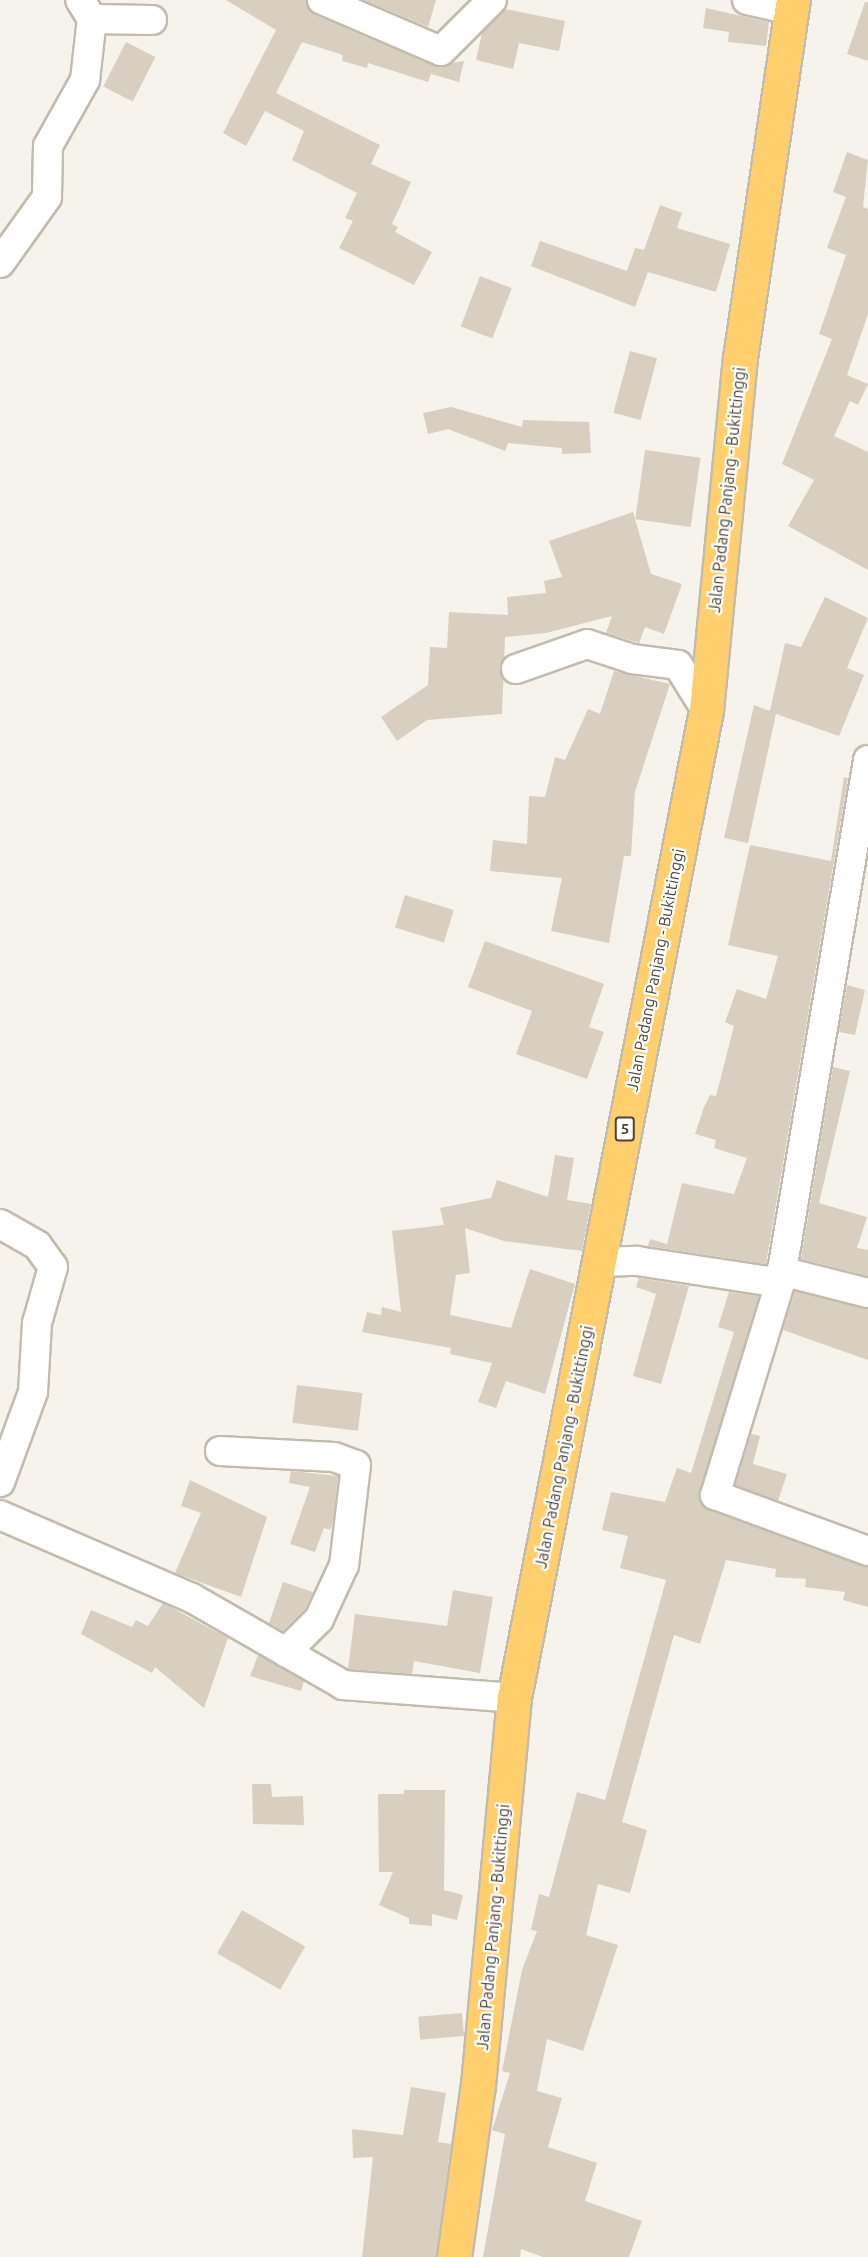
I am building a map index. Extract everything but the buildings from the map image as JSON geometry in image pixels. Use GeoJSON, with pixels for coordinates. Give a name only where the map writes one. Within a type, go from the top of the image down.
{"type":"FeatureCollection","features":[{"type":"Feature","properties":{"kind":"highway","name":"Jalan Padang Panjang - Bukittinggi"},"geometry":{"type":"LineString","coordinates":[[454,2257],[478,2085],[514,1698],[601,1262],[706,710],[740,358],[792,5]]}},
{"type":"Feature","properties":{"kind":"street"},"geometry":{"type":"LineString","coordinates":[[322,0],[441,51],[492,0]]}},
{"type":"Feature","properties":{"kind":"street"},"geometry":{"type":"LineString","coordinates":[[747,0],[792,5]]}},
{"type":"Feature","properties":{"kind":"street"},"geometry":{"type":"LineString","coordinates":[[0,263],[47,197],[48,146],[85,80],[86,10],[152,20]]}},
{"type":"Feature","properties":{"kind":"street"},"geometry":{"type":"LineString","coordinates":[[516,669],[587,644],[632,659],[678,665],[706,710]]}},
{"type":"Feature","properties":{"kind":"street"},"geometry":{"type":"LineString","coordinates":[[868,760],[780,1277],[715,1495],[868,1551]]}},
{"type":"Feature","properties":{"kind":"street"},"geometry":{"type":"LineString","coordinates":[[0,1224],[37,1245],[53,1267],[37,1323],[33,1392],[0,1482]]}},
{"type":"Feature","properties":{"kind":"street"},"geometry":{"type":"LineString","coordinates":[[601,1262],[637,1262],[780,1277],[868,1293]]}},
{"type":"Feature","properties":{"kind":"street"},"geometry":{"type":"LineString","coordinates":[[220,1450],[327,1456],[356,1465],[344,1565],[319,1619],[286,1652]]}},
{"type":"Feature","properties":{"kind":"street"},"geometry":{"type":"LineString","coordinates":[[0,1515],[192,1598],[342,1685],[514,1698]]}}]}
